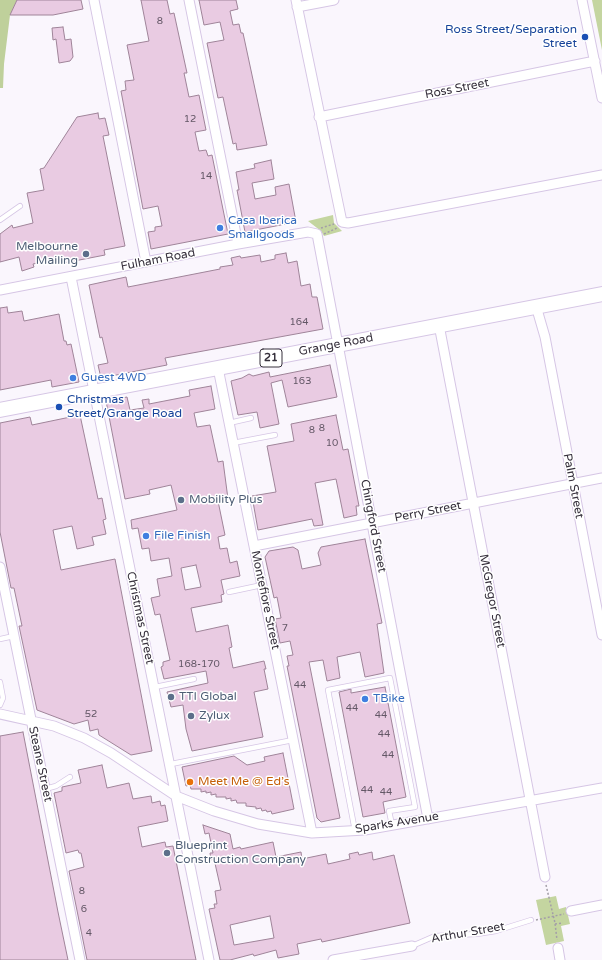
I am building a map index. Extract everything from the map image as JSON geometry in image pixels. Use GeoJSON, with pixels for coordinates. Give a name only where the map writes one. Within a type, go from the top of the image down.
{"type":"FeatureCollection","features":[{"type":"Feature","properties":{"kind":"main road","name":"Grange Road"},"geometry":{"type":"LineString","coordinates":[[0,410],[602,294]]}},
{"type":"Feature","properties":{"kind":"street"},"geometry":{"type":"LineString","coordinates":[[94,0],[146,262]]}},
{"type":"Feature","properties":{"kind":"street"},"geometry":{"type":"LineString","coordinates":[[189,0],[238,244]]}},
{"type":"Feature","properties":{"kind":"street"},"geometry":{"type":"LineString","coordinates":[[334,0],[296,3],[342,222],[348,223],[602,175]]}},
{"type":"Feature","properties":{"kind":"street"},"geometry":{"type":"LineString","coordinates":[[582,0],[602,98]]}},
{"type":"Feature","properties":{"kind":"street","name":"Ross Street"},"geometry":{"type":"LineString","coordinates":[[319,117],[595,61]]}},
{"type":"Feature","properties":{"kind":"street","name":"Fulham Road"},"geometry":{"type":"LineString","coordinates":[[0,290],[238,244],[308,232],[317,234]]}},
{"type":"Feature","properties":{"kind":"street","name":"Chingford Street"},"geometry":{"type":"LineString","coordinates":[[317,234],[373,522],[428,819]]}},
{"type":"Feature","properties":{"kind":"street","name":"Christmas Street"},"geometry":{"type":"LineString","coordinates":[[71,276],[171,764],[209,960]]}},
{"type":"Feature","properties":{"kind":"street","name":"Palm Street"},"geometry":{"type":"LineString","coordinates":[[539,306],[602,635]]}},
{"type":"Feature","properties":{"kind":"street","name":"McGregor Street"},"geometry":{"type":"LineString","coordinates":[[439,325],[472,503],[531,801],[544,877]]}},
{"type":"Feature","properties":{"kind":"street","name":"Montefiore Street"},"geometry":{"type":"LineString","coordinates":[[218,368],[312,833]]}},
{"type":"Feature","properties":{"kind":"street","name":"Perry Street"},"geometry":{"type":"LineString","coordinates":[[254,546],[602,478]]}},
{"type":"Feature","properties":{"kind":"street","name":"Steane Street"},"geometry":{"type":"LineString","coordinates":[[0,567],[2,586],[14,636],[80,960]]}},
{"type":"Feature","properties":{"kind":"street","name":"Sparks Avenue"},"geometry":{"type":"LineString","coordinates":[[0,714],[54,726],[84,738],[111,753],[176,796],[214,811],[258,824],[312,833],[355,831],[602,788]]}},
{"type":"Feature","properties":{"kind":"street"},"geometry":{"type":"LineString","coordinates":[[571,911],[602,905]]}},
{"type":"Feature","properties":{"kind":"street","name":"Arthur Street"},"geometry":{"type":"LineString","coordinates":[[333,960],[412,946]]}},
{"type":"Feature","properties":{"kind":"street"},"geometry":{"type":"LineString","coordinates":[[558,948],[560,960]]}},
{"type":"Feature","properties":{"kind":"lane"},"geometry":{"type":"LineString","coordinates":[[0,220],[20,206]]}},
{"type":"Feature","properties":{"kind":"lane"},"geometry":{"type":"LineString","coordinates":[[229,423],[251,418]]}},
{"type":"Feature","properties":{"kind":"lane"},"geometry":{"type":"LineString","coordinates":[[233,443],[275,435]]}},
{"type":"Feature","properties":{"kind":"lane"},"geometry":{"type":"LineString","coordinates":[[229,592],[262,585]]}},
{"type":"Feature","properties":{"kind":"lane"},"geometry":{"type":"LineString","coordinates":[[0,639],[14,636]]}},
{"type":"Feature","properties":{"kind":"lane"},"geometry":{"type":"LineString","coordinates":[[355,831],[328,690],[390,678],[415,807],[389,811],[392,825]]}},
{"type":"Feature","properties":{"kind":"lane"},"geometry":{"type":"LineString","coordinates":[[154,687],[194,679]]}},
{"type":"Feature","properties":{"kind":"lane"},"geometry":{"type":"LineString","coordinates":[[0,682],[4,698],[0,705]]}},
{"type":"Feature","properties":{"kind":"lane"},"geometry":{"type":"LineString","coordinates":[[171,764],[293,740]]}},
{"type":"Feature","properties":{"kind":"lane"},"geometry":{"type":"LineString","coordinates":[[45,789],[56,786],[70,777]]}},
{"type":"Feature","properties":{"kind":"lane","name":"Arthur Street"},"geometry":{"type":"LineString","coordinates":[[412,946],[435,936],[484,933],[530,920]]}},
{"type":"Feature","properties":{"kind":"path"},"geometry":{"type":"LineString","coordinates":[[317,234],[323,226],[327,227],[342,222]]}},
{"type":"Feature","properties":{"kind":"path"},"geometry":{"type":"LineString","coordinates":[[317,234],[323,234],[338,227],[342,222]]}},
{"type":"Feature","properties":{"kind":"path"},"geometry":{"type":"LineString","coordinates":[[544,877],[555,924],[558,948]]}},
{"type":"Feature","properties":{"kind":"path"},"geometry":{"type":"LineString","coordinates":[[530,920],[553,917],[571,911]]}},
{"type":"Feature","properties":{"kind":"path"},"geometry":{"type":"LineString","coordinates":[[555,924],[563,923]]}},
{"type":"Feature","properties":{"kind":"green space"},"geometry":{"type":"Polygon","coordinates":[[[0,0],[17,0],[10,15],[4,64],[3,88],[0,88],[0,0]]]}},
{"type":"Feature","properties":{"kind":"green space"},"geometry":{"type":"Polygon","coordinates":[[[592,0],[602,0],[602,50],[592,0]]]}},
{"type":"Feature","properties":{"kind":"green space"},"geometry":{"type":"Polygon","coordinates":[[[333,215],[334,223],[342,231],[324,236],[321,231],[308,221],[333,215]]]}},
{"type":"Feature","properties":{"kind":"green space"},"geometry":{"type":"Polygon","coordinates":[[[556,896],[559,909],[566,907],[570,924],[561,926],[564,941],[546,945],[536,900],[556,896]]]}},
{"type":"Feature","properties":{"kind":"building"},"geometry":{"type":"Polygon","coordinates":[[[17,0],[81,0],[83,9],[53,15],[10,15],[17,0]]]}},
{"type":"Feature","properties":{"kind":"building"},"geometry":{"type":"Polygon","coordinates":[[[141,0],[167,0],[170,14],[174,13],[187,73],[184,73],[189,97],[199,95],[206,130],[195,132],[199,151],[206,150],[208,156],[212,155],[228,234],[151,249],[148,232],[155,231],[155,227],[162,226],[158,206],[143,209],[121,91],[126,90],[125,81],[134,80],[127,45],[149,41],[141,0]]]}},
{"type":"Feature","properties":{"kind":"building"},"geometry":{"type":"Polygon","coordinates":[[[199,0],[236,0],[238,9],[230,11],[233,25],[239,24],[241,33],[243,33],[267,145],[237,150],[236,143],[233,144],[223,97],[218,98],[207,43],[224,40],[220,22],[204,25],[199,0]]]}},
{"type":"Feature","properties":{"kind":"building"},"geometry":{"type":"Polygon","coordinates":[[[63,27],[65,40],[71,39],[73,57],[70,61],[59,63],[56,39],[53,40],[52,28],[63,27]]]}},
{"type":"Feature","properties":{"kind":"building"},"geometry":{"type":"Polygon","coordinates":[[[98,113],[99,119],[105,118],[109,135],[103,136],[125,246],[104,250],[105,255],[64,263],[62,258],[33,264],[34,267],[22,271],[19,257],[0,262],[0,234],[12,225],[13,228],[33,223],[27,193],[44,190],[40,169],[44,168],[77,117],[98,113]]]}},
{"type":"Feature","properties":{"kind":"building"},"geometry":{"type":"Polygon","coordinates":[[[271,160],[274,179],[252,183],[255,199],[276,195],[275,187],[289,184],[296,222],[245,232],[237,190],[239,190],[236,172],[255,168],[254,164],[271,160]]]}},
{"type":"Feature","properties":{"kind":"building"},"geometry":{"type":"Polygon","coordinates":[[[286,253],[288,263],[297,261],[301,286],[310,284],[312,297],[317,297],[323,329],[165,358],[167,365],[101,378],[98,365],[108,363],[102,337],[100,338],[89,285],[126,277],[128,287],[220,269],[220,267],[233,265],[231,258],[240,256],[241,258],[260,255],[261,262],[275,259],[275,255],[286,253]]]}},
{"type":"Feature","properties":{"kind":"building"},"geometry":{"type":"Polygon","coordinates":[[[7,307],[8,313],[22,311],[24,321],[59,314],[64,341],[66,341],[67,345],[71,344],[79,382],[52,387],[51,380],[0,390],[0,308],[7,307]]]}},
{"type":"Feature","properties":{"kind":"building"},"geometry":{"type":"Polygon","coordinates":[[[330,365],[337,397],[288,407],[282,380],[271,383],[279,424],[260,428],[257,412],[238,415],[231,381],[249,374],[253,376],[269,372],[270,377],[330,365]]]}},
{"type":"Feature","properties":{"kind":"building"},"geometry":{"type":"Polygon","coordinates":[[[211,386],[215,409],[194,413],[197,427],[210,425],[218,462],[223,461],[228,499],[218,501],[225,535],[218,537],[220,549],[227,548],[230,563],[237,561],[240,576],[221,580],[224,594],[221,595],[222,602],[191,608],[196,632],[228,625],[232,647],[229,648],[233,668],[264,661],[268,689],[254,692],[263,737],[192,751],[186,729],[183,705],[171,707],[167,692],[208,683],[206,671],[164,679],[161,667],[163,666],[163,662],[170,660],[160,614],[155,615],[151,598],[160,596],[157,579],[172,576],[169,558],[151,561],[149,548],[142,549],[138,528],[132,529],[131,520],[177,510],[171,485],[149,490],[150,494],[125,499],[106,401],[127,397],[130,410],[144,408],[142,400],[149,399],[149,404],[190,396],[189,390],[211,386]],[[196,565],[181,568],[185,590],[201,587],[196,565]]]}},
{"type":"Feature","properties":{"kind":"building"},"geometry":{"type":"Polygon","coordinates":[[[80,415],[98,499],[102,498],[106,519],[103,520],[106,534],[92,537],[94,545],[77,549],[72,526],[53,530],[61,570],[115,559],[152,751],[131,755],[99,735],[98,729],[90,731],[88,720],[74,724],[37,710],[19,626],[22,626],[14,588],[11,588],[0,532],[0,423],[30,417],[32,425],[80,415]]]}},
{"type":"Feature","properties":{"kind":"building"},"geometry":{"type":"Polygon","coordinates":[[[336,415],[343,450],[348,449],[359,506],[356,506],[357,515],[344,518],[336,479],[315,483],[323,525],[314,526],[312,519],[258,530],[252,496],[276,492],[267,446],[294,441],[291,424],[336,415]]]}},
{"type":"Feature","properties":{"kind":"building"},"geometry":{"type":"Polygon","coordinates":[[[365,539],[382,623],[377,624],[384,673],[365,677],[360,652],[337,657],[340,678],[327,681],[323,660],[309,662],[340,818],[321,822],[317,818],[287,666],[289,666],[287,656],[293,655],[290,641],[280,643],[275,619],[281,618],[277,597],[274,598],[265,557],[269,551],[293,547],[298,550],[302,569],[321,565],[318,553],[321,547],[365,539]]]}},
{"type":"Feature","properties":{"kind":"building"},"geometry":{"type":"Polygon","coordinates":[[[385,687],[406,797],[383,802],[385,813],[363,817],[339,692],[351,689],[351,693],[385,687]]]}},
{"type":"Feature","properties":{"kind":"building"},"geometry":{"type":"Polygon","coordinates":[[[23,732],[68,960],[0,960],[0,736],[23,732]]]}},
{"type":"Feature","properties":{"kind":"building"},"geometry":{"type":"Polygon","coordinates":[[[283,753],[294,809],[272,814],[271,811],[262,811],[261,808],[256,809],[256,807],[246,806],[246,803],[237,803],[236,800],[231,801],[231,798],[226,799],[226,797],[216,797],[216,794],[211,795],[211,792],[201,792],[201,789],[191,789],[190,785],[186,786],[182,767],[234,756],[247,765],[265,761],[264,757],[283,753]]]}},
{"type":"Feature","properties":{"kind":"building"},"geometry":{"type":"Polygon","coordinates":[[[102,765],[107,788],[129,783],[133,799],[151,796],[152,803],[160,801],[161,806],[165,805],[168,821],[138,827],[142,847],[165,842],[166,847],[173,846],[196,960],[87,960],[69,871],[84,867],[81,853],[79,853],[78,850],[66,853],[54,793],[62,791],[62,787],[81,783],[78,770],[102,765]]]}},
{"type":"Feature","properties":{"kind":"building"},"geometry":{"type":"Polygon","coordinates":[[[203,825],[230,834],[233,849],[240,847],[241,849],[273,842],[276,857],[301,852],[302,859],[326,854],[328,864],[350,859],[349,854],[358,852],[359,855],[372,852],[373,860],[394,855],[410,923],[322,942],[321,939],[297,944],[299,954],[278,958],[276,950],[254,956],[253,954],[230,960],[220,960],[209,909],[215,908],[214,904],[217,904],[215,891],[221,890],[214,859],[211,860],[210,853],[213,853],[209,833],[205,834],[203,825]],[[270,916],[230,925],[234,945],[274,938],[270,916]]]}},
{"type":"Feature","properties":{"kind":"place","name":"Ross Street/Separation Street"},"geometry":{"type":"Point","coordinates":[585,37]}},
{"type":"Feature","properties":{"kind":"place","name":"Casa Iberica Smallgoods"},"geometry":{"type":"Point","coordinates":[220,228]}},
{"type":"Feature","properties":{"kind":"place","name":"Melbourne Mailing"},"geometry":{"type":"Point","coordinates":[86,254]}},
{"type":"Feature","properties":{"kind":"place","name":"Guest 4WD"},"geometry":{"type":"Point","coordinates":[73,378]}},
{"type":"Feature","properties":{"kind":"place","name":"Christmas Street/Grange Road"},"geometry":{"type":"Point","coordinates":[59,407]}},
{"type":"Feature","properties":{"kind":"place","name":"Mobility Plus"},"geometry":{"type":"Point","coordinates":[181,500]}},
{"type":"Feature","properties":{"kind":"place","name":"File Finish"},"geometry":{"type":"Point","coordinates":[146,536]}},
{"type":"Feature","properties":{"kind":"place","name":"TTI Global"},"geometry":{"type":"Point","coordinates":[171,697]}},
{"type":"Feature","properties":{"kind":"place","name":"TBike"},"geometry":{"type":"Point","coordinates":[365,699]}},
{"type":"Feature","properties":{"kind":"place","name":"Zylux"},"geometry":{"type":"Point","coordinates":[191,716]}},
{"type":"Feature","properties":{"kind":"place","name":"Meet Me @ Ed’s"},"geometry":{"type":"Point","coordinates":[190,782]}},
{"type":"Feature","properties":{"kind":"place","name":"Blueprint Construction Company"},"geometry":{"type":"Point","coordinates":[167,853]}}]}
